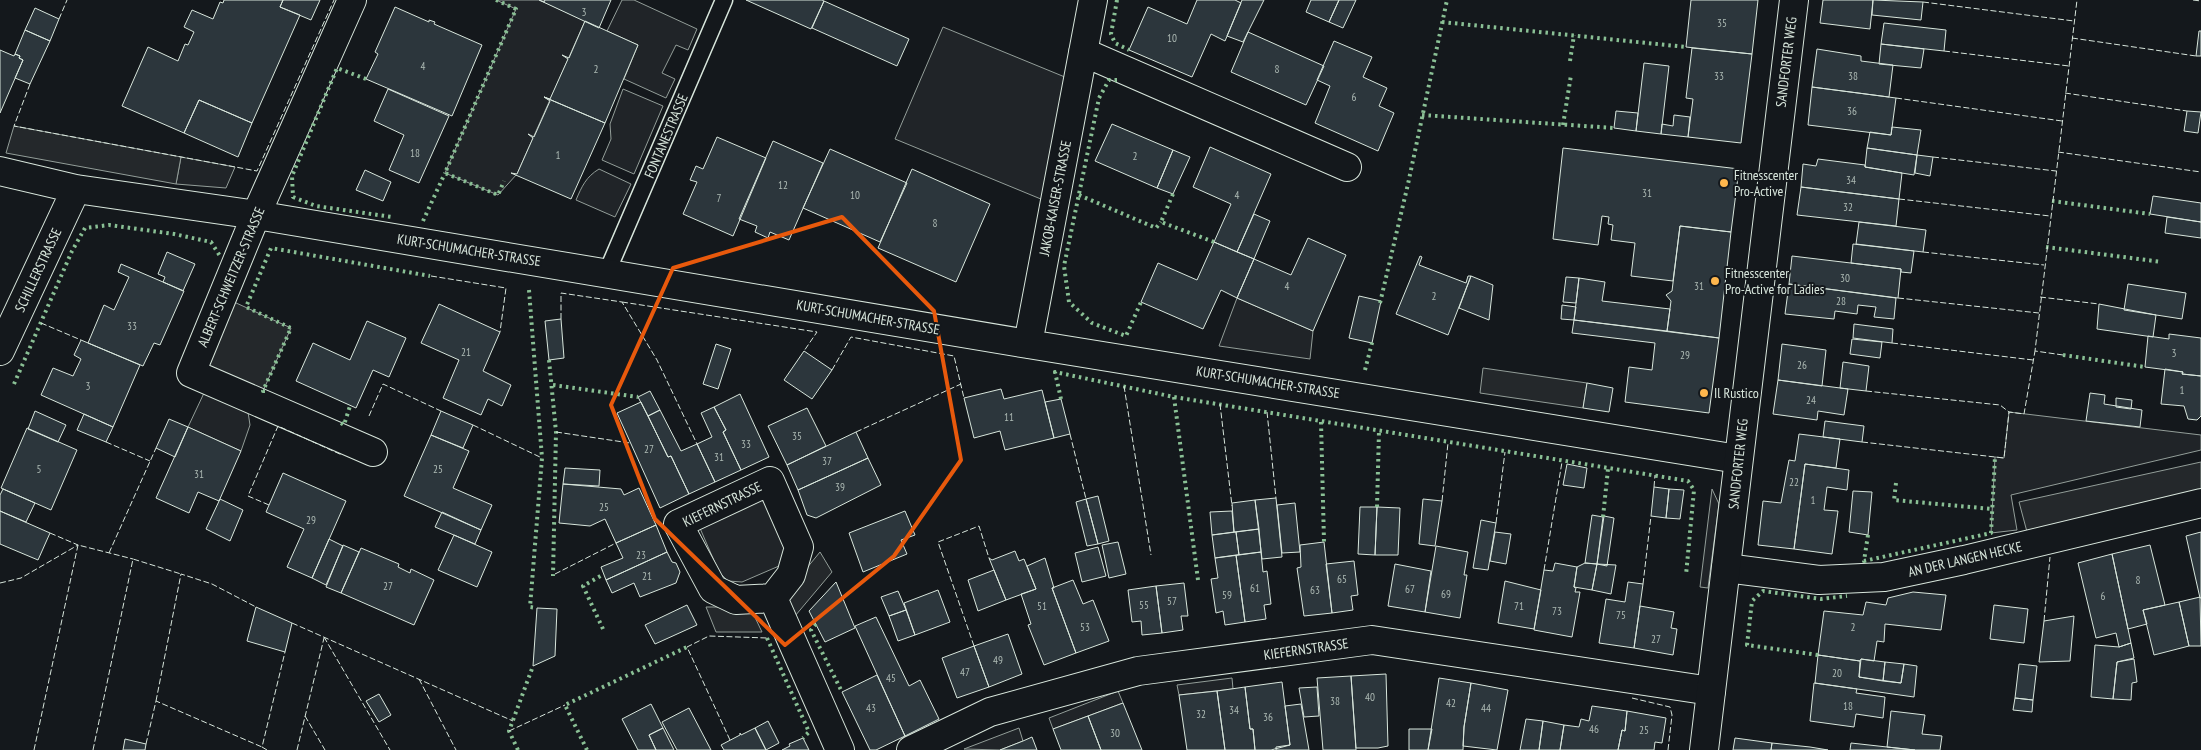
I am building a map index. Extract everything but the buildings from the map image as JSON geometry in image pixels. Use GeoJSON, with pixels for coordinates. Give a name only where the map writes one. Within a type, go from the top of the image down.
{"type":"FeatureCollection","features":[{"type":"Feature","properties":{"kind":"street","name":"ALBERT-SCHWEITZER-STRASSE"},"geometry":{"type":"LineString","coordinates":[[352,0],[256,215],[191,373],[373,452]]}},
{"type":"Feature","properties":{"kind":"street","name":"JAKOB-KAISER-STRASSE"},"geometry":{"type":"LineString","coordinates":[[1028,344],[1093,0]]}},
{"type":"Feature","properties":{"kind":"street","name":"SANDFORTER WEG"},"geometry":{"type":"LineString","coordinates":[[1704,750],[1794,0]]}},
{"type":"Feature","properties":{"kind":"street"},"geometry":{"type":"LineString","coordinates":[[1083,52],[1347,167]]}},
{"type":"Feature","properties":{"kind":"street","name":"KURT-SCHUMACHER-STRASSE"},"geometry":{"type":"LineString","coordinates":[[0,171],[76,189],[256,215],[607,272],[1028,344],[1738,459]]}},
{"type":"Feature","properties":{"kind":"street","name":"SCHILLERSTRASSE"},"geometry":{"type":"LineString","coordinates":[[0,351],[76,189]]}},
{"type":"Feature","properties":{"kind":"street","name":"KIEFERNSTRASSE"},"geometry":{"type":"LineString","coordinates":[[770,481],[799,547],[791,575],[773,598],[736,600],[713,589],[678,524],[770,481]]}},
{"type":"Feature","properties":{"kind":"street","name":"AN DER LANGEN HECKE"},"geometry":{"type":"LineString","coordinates":[[1726,568],[1819,580],[1884,577],[1964,560],[2201,503]]}},
{"type":"Feature","properties":{"kind":"street"},"geometry":{"type":"LineString","coordinates":[[773,598],[840,750]]}},
{"type":"Feature","properties":{"kind":"street","name":"KIEFERNSTRASSE"},"geometry":{"type":"LineString","coordinates":[[911,750],[990,712],[1138,671],[1372,640],[1711,691]]}},
{"type":"Feature","properties":{"kind":"lane","name":"FONTANESTRASSE"},"geometry":{"type":"LineString","coordinates":[[607,272],[724,0]]}},
{"type":"Feature","properties":{"kind":"highlighted area"},"geometry":{"type":"Polygon","coordinates":[[[842,217],[934,311],[961,460],[894,556],[785,645],[655,519],[611,405],[673,268],[842,217]]]}},
{"type":"Feature","properties":{"kind":"shaded area"},"geometry":{"type":"Polygon","coordinates":[[[496,0],[545,0],[544,2],[585,21],[517,174],[498,195],[445,173],[516,9],[496,0]]]}},
{"type":"Feature","properties":{"kind":"shaded area"},"geometry":{"type":"Polygon","coordinates":[[[622,0],[634,0],[697,29],[688,50],[676,45],[662,73],[675,79],[666,98],[624,79],[638,45],[607,31],[622,0]]]}},
{"type":"Feature","properties":{"kind":"shaded area"},"geometry":{"type":"Polygon","coordinates":[[[943,27],[1077,82],[1053,204],[895,139],[943,27]]]}},
{"type":"Feature","properties":{"kind":"shaded area"},"geometry":{"type":"Polygon","coordinates":[[[623,89],[663,106],[634,174],[602,160],[611,139],[610,124],[623,89]]]}},
{"type":"Feature","properties":{"kind":"shaded area"},"geometry":{"type":"Polygon","coordinates":[[[14,126],[181,157],[176,184],[6,153],[14,126]]]}},
{"type":"Feature","properties":{"kind":"shaded area"},"geometry":{"type":"Polygon","coordinates":[[[181,157],[235,167],[226,188],[176,184],[181,157]]]}},
{"type":"Feature","properties":{"kind":"shaded area"},"geometry":{"type":"Polygon","coordinates":[[[599,169],[631,184],[615,217],[576,200],[585,182],[599,169]]]}},
{"type":"Feature","properties":{"kind":"shaded area"},"geometry":{"type":"Polygon","coordinates":[[[223,297],[291,328],[263,391],[191,373],[223,297]]]}},
{"type":"Feature","properties":{"kind":"shaded area"},"geometry":{"type":"Polygon","coordinates":[[[1237,298],[1313,331],[1310,359],[1219,346],[1237,298]]]}},
{"type":"Feature","properties":{"kind":"shaded area"},"geometry":{"type":"Polygon","coordinates":[[[1483,368],[1587,383],[1583,408],[1480,393],[1483,368]]]}},
{"type":"Feature","properties":{"kind":"shaded area"},"geometry":{"type":"Polygon","coordinates":[[[204,393],[248,412],[250,425],[241,451],[188,427],[204,393]]]}},
{"type":"Feature","properties":{"kind":"shaded area"},"geometry":{"type":"Polygon","coordinates":[[[2009,412],[2201,435],[2201,450],[2011,495],[2017,530],[1991,533],[1995,457],[2004,458],[2009,412]]]}},
{"type":"Feature","properties":{"kind":"shaded area"},"geometry":{"type":"Polygon","coordinates":[[[2201,462],[2201,503],[2030,543],[2019,502],[2201,462]]]}},
{"type":"Feature","properties":{"kind":"shaded area"},"geometry":{"type":"Polygon","coordinates":[[[1712,489],[1719,504],[1708,588],[1700,587],[1712,489]]]}},
{"type":"Feature","properties":{"kind":"shaded area"},"geometry":{"type":"Polygon","coordinates":[[[766,495],[787,541],[779,566],[742,582],[728,581],[719,572],[699,526],[766,495]]]}},
{"type":"Feature","properties":{"kind":"shaded area"},"geometry":{"type":"Polygon","coordinates":[[[820,552],[832,572],[795,616],[783,597],[820,552]]]}},
{"type":"Feature","properties":{"kind":"shaded area"},"geometry":{"type":"Polygon","coordinates":[[[706,607],[750,607],[762,632],[716,632],[706,607]]]}},
{"type":"Feature","properties":{"kind":"shaded area"},"geometry":{"type":"Polygon","coordinates":[[[1232,678],[1233,689],[1179,695],[1177,685],[1232,678]]]}},
{"type":"Feature","properties":{"kind":"shaded area"},"geometry":{"type":"Polygon","coordinates":[[[1118,691],[1123,703],[1053,729],[1049,718],[1118,691]]]}},
{"type":"Feature","properties":{"kind":"shaded area"},"geometry":{"type":"Polygon","coordinates":[[[1019,728],[1023,741],[1000,750],[964,749],[1019,728]]]}},
{"type":"Feature","properties":{"kind":"hedge"},"geometry":{"type":"LineString","coordinates":[[496,0],[516,9],[445,173],[498,195],[504,181]]}},
{"type":"Feature","properties":{"kind":"hedge"},"geometry":{"type":"LineString","coordinates":[[1117,0],[1111,34],[1115,43],[1129,50]]}},
{"type":"Feature","properties":{"kind":"hedge"},"geometry":{"type":"LineString","coordinates":[[1380,303],[1408,184],[1447,0]]}},
{"type":"Feature","properties":{"kind":"hedge"},"geometry":{"type":"LineString","coordinates":[[1442,22],[1686,47]]}},
{"type":"Feature","properties":{"kind":"hedge"},"geometry":{"type":"LineString","coordinates":[[1570,61],[1574,35]]}},
{"type":"Feature","properties":{"kind":"hedge"},"geometry":{"type":"LineString","coordinates":[[366,79],[337,68],[292,176],[293,197],[316,206],[392,217]]}},
{"type":"Feature","properties":{"kind":"hedge"},"geometry":{"type":"LineString","coordinates":[[1563,125],[1571,75]]}},
{"type":"Feature","properties":{"kind":"hedge"},"geometry":{"type":"LineString","coordinates":[[1117,80],[1109,80],[1099,98],[1064,266],[1069,302],[1092,323],[1126,336],[1141,302]]}},
{"type":"Feature","properties":{"kind":"hedge"},"geometry":{"type":"LineString","coordinates":[[1422,115],[1614,128]]}},
{"type":"Feature","properties":{"kind":"hedge"},"geometry":{"type":"LineString","coordinates":[[423,221],[445,173]]}},
{"type":"Feature","properties":{"kind":"hedge"},"geometry":{"type":"LineString","coordinates":[[1173,194],[1161,222],[1214,242]]}},
{"type":"Feature","properties":{"kind":"hedge"},"geometry":{"type":"LineString","coordinates":[[1079,195],[1156,228],[1161,222]]}},
{"type":"Feature","properties":{"kind":"hedge"},"geometry":{"type":"LineString","coordinates":[[2052,201],[2150,214]]}},
{"type":"Feature","properties":{"kind":"hedge"},"geometry":{"type":"LineString","coordinates":[[14,384],[72,251],[85,228],[109,225],[174,234],[211,242],[220,256]]}},
{"type":"Feature","properties":{"kind":"hedge"},"geometry":{"type":"LineString","coordinates":[[2046,247],[2162,262]]}},
{"type":"Feature","properties":{"kind":"hedge"},"geometry":{"type":"LineString","coordinates":[[265,391],[263,391],[291,328],[246,307],[271,248],[430,276]]}},
{"type":"Feature","properties":{"kind":"hedge"},"geometry":{"type":"LineString","coordinates":[[529,290],[542,458],[530,607],[537,608]]}},
{"type":"Feature","properties":{"kind":"hedge"},"geometry":{"type":"LineString","coordinates":[[1365,370],[1373,339]]}},
{"type":"Feature","properties":{"kind":"hedge"},"geometry":{"type":"LineString","coordinates":[[2063,355],[2145,367]]}},
{"type":"Feature","properties":{"kind":"hedge"},"geometry":{"type":"LineString","coordinates":[[549,360],[556,432],[553,576]]}},
{"type":"Feature","properties":{"kind":"hedge"},"geometry":{"type":"LineString","coordinates":[[1061,399],[1055,372],[1174,397],[1688,481],[1694,490],[1686,575]]}},
{"type":"Feature","properties":{"kind":"hedge"},"geometry":{"type":"LineString","coordinates":[[553,385],[638,397]]}},
{"type":"Feature","properties":{"kind":"hedge"},"geometry":{"type":"LineString","coordinates":[[1174,397],[1198,580]]}},
{"type":"Feature","properties":{"kind":"hedge"},"geometry":{"type":"LineString","coordinates":[[341,423],[344,425],[350,406]]}},
{"type":"Feature","properties":{"kind":"hedge"},"geometry":{"type":"LineString","coordinates":[[1321,422],[1324,542]]}},
{"type":"Feature","properties":{"kind":"hedge"},"geometry":{"type":"LineString","coordinates":[[1377,507],[1379,431]]}},
{"type":"Feature","properties":{"kind":"hedge"},"geometry":{"type":"LineString","coordinates":[[1868,535],[1864,561],[1991,533],[1995,457]]}},
{"type":"Feature","properties":{"kind":"hedge"},"geometry":{"type":"LineString","coordinates":[[1603,517],[1608,469]]}},
{"type":"Feature","properties":{"kind":"hedge"},"geometry":{"type":"LineString","coordinates":[[1896,483],[1894,500],[1992,509]]}},
{"type":"Feature","properties":{"kind":"hedge"},"geometry":{"type":"LineString","coordinates":[[603,629],[583,586],[604,574]]}},
{"type":"Feature","properties":{"kind":"hedge"},"geometry":{"type":"LineString","coordinates":[[1818,655],[1747,645],[1752,601],[1763,591],[1821,599],[1847,596]]}},
{"type":"Feature","properties":{"kind":"hedge"},"geometry":{"type":"LineString","coordinates":[[816,624],[811,630],[842,692]]}},
{"type":"Feature","properties":{"kind":"hedge"},"geometry":{"type":"LineString","coordinates":[[767,638],[809,732],[803,738]]}},
{"type":"Feature","properties":{"kind":"hedge"},"geometry":{"type":"LineString","coordinates":[[587,750],[565,705],[687,647]]}},
{"type":"Feature","properties":{"kind":"hedge"},"geometry":{"type":"LineString","coordinates":[[518,750],[509,731],[533,666]]}},
{"type":"Feature","properties":{"kind":"fence"},"geometry":{"type":"LineString","coordinates":[[59,19],[67,0]]}},
{"type":"Feature","properties":{"kind":"fence"},"geometry":{"type":"LineString","coordinates":[[30,84],[14,126],[257,171],[334,0]]}},
{"type":"Feature","properties":{"kind":"fence"},"geometry":{"type":"LineString","coordinates":[[2063,355],[2035,351],[2077,0]]}},
{"type":"Feature","properties":{"kind":"fence"},"geometry":{"type":"LineString","coordinates":[[2193,0],[2201,1]]}},
{"type":"Feature","properties":{"kind":"fence"},"geometry":{"type":"LineString","coordinates":[[1923,2],[2074,21]]}},
{"type":"Feature","properties":{"kind":"fence"},"geometry":{"type":"LineString","coordinates":[[2072,38],[2196,56]]}},
{"type":"Feature","properties":{"kind":"fence"},"geometry":{"type":"LineString","coordinates":[[1944,51],[2069,66]]}},
{"type":"Feature","properties":{"kind":"fence"},"geometry":{"type":"LineString","coordinates":[[2065,93],[2187,111]]}},
{"type":"Feature","properties":{"kind":"fence"},"geometry":{"type":"LineString","coordinates":[[1896,98],[2062,121]]}},
{"type":"Feature","properties":{"kind":"fence"},"geometry":{"type":"LineString","coordinates":[[2058,152],[2201,172]]}},
{"type":"Feature","properties":{"kind":"fence"},"geometry":{"type":"LineString","coordinates":[[1933,157],[2056,171]]}},
{"type":"Feature","properties":{"kind":"fence"},"geometry":{"type":"LineString","coordinates":[[1899,199],[2050,216]]}},
{"type":"Feature","properties":{"kind":"fence"},"geometry":{"type":"LineString","coordinates":[[1923,252],[2044,265]]}},
{"type":"Feature","properties":{"kind":"fence"},"geometry":{"type":"LineString","coordinates":[[431,276],[506,288],[500,332]]}},
{"type":"Feature","properties":{"kind":"fence"},"geometry":{"type":"LineString","coordinates":[[561,319],[561,293],[622,302],[657,360],[697,444]]}},
{"type":"Feature","properties":{"kind":"fence"},"geometry":{"type":"LineString","coordinates":[[2040,297],[2099,304]]}},
{"type":"Feature","properties":{"kind":"fence"},"geometry":{"type":"LineString","coordinates":[[1898,298],[2039,313]]}},
{"type":"Feature","properties":{"kind":"fence"},"geometry":{"type":"LineString","coordinates":[[622,302],[817,332],[804,351]]}},
{"type":"Feature","properties":{"kind":"fence"},"geometry":{"type":"LineString","coordinates":[[41,323],[81,340]]}},
{"type":"Feature","properties":{"kind":"fence"},"geometry":{"type":"LineString","coordinates":[[832,370],[851,337],[954,356],[964,398]]}},
{"type":"Feature","properties":{"kind":"fence"},"geometry":{"type":"LineString","coordinates":[[1892,343],[2033,360]]}},
{"type":"Feature","properties":{"kind":"fence"},"geometry":{"type":"LineString","coordinates":[[1862,442],[2004,458],[2009,412],[2024,414],[2035,351]]}},
{"type":"Feature","properties":{"kind":"fence"},"geometry":{"type":"LineString","coordinates":[[369,416],[383,384],[441,411]]}},
{"type":"Feature","properties":{"kind":"fence"},"geometry":{"type":"LineString","coordinates":[[856,432],[961,384]]}},
{"type":"Feature","properties":{"kind":"fence"},"geometry":{"type":"LineString","coordinates":[[1124,386],[1151,555]]}},
{"type":"Feature","properties":{"kind":"fence"},"geometry":{"type":"LineString","coordinates":[[1866,391],[2000,405],[2009,412]]}},
{"type":"Feature","properties":{"kind":"fence"},"geometry":{"type":"LineString","coordinates":[[1220,404],[1232,506]]}},
{"type":"Feature","properties":{"kind":"fence"},"geometry":{"type":"LineString","coordinates":[[1267,412],[1276,498]]}},
{"type":"Feature","properties":{"kind":"fence"},"geometry":{"type":"LineString","coordinates":[[473,425],[542,458]]}},
{"type":"Feature","properties":{"kind":"fence"},"geometry":{"type":"LineString","coordinates":[[269,505],[248,496],[278,426],[342,455]]}},
{"type":"Feature","properties":{"kind":"fence"},"geometry":{"type":"LineString","coordinates":[[556,432],[630,443]]}},
{"type":"Feature","properties":{"kind":"fence"},"geometry":{"type":"LineString","coordinates":[[1070,434],[1086,499]]}},
{"type":"Feature","properties":{"kind":"fence"},"geometry":{"type":"LineString","coordinates":[[106,442],[150,461]]}},
{"type":"Feature","properties":{"kind":"fence"},"geometry":{"type":"LineString","coordinates":[[1442,501],[1448,443]]}},
{"type":"Feature","properties":{"kind":"fence"},"geometry":{"type":"LineString","coordinates":[[109,553],[156,448]]}},
{"type":"Feature","properties":{"kind":"fence"},"geometry":{"type":"LineString","coordinates":[[1496,523],[1505,452]]}},
{"type":"Feature","properties":{"kind":"fence"},"geometry":{"type":"LineString","coordinates":[[1544,570],[1562,462]]}},
{"type":"Feature","properties":{"kind":"fence"},"geometry":{"type":"LineString","coordinates":[[1654,487],[1655,475]]}},
{"type":"Feature","properties":{"kind":"fence"},"geometry":{"type":"LineString","coordinates":[[1643,584],[1651,516]]}},
{"type":"Feature","properties":{"kind":"fence"},"geometry":{"type":"LineString","coordinates":[[974,646],[938,542],[979,526],[989,558]]}},
{"type":"Feature","properties":{"kind":"fence"},"geometry":{"type":"LineString","coordinates":[[50,533],[78,545]]}},
{"type":"Feature","properties":{"kind":"fence"},"geometry":{"type":"LineString","coordinates":[[555,574],[616,543]]}},
{"type":"Feature","properties":{"kind":"fence"},"geometry":{"type":"LineString","coordinates":[[0,583],[21,578],[78,545]]}},
{"type":"Feature","properties":{"kind":"fence"},"geometry":{"type":"LineString","coordinates":[[34,750],[78,545],[133,559]]}},
{"type":"Feature","properties":{"kind":"fence"},"geometry":{"type":"LineString","coordinates":[[2044,621],[2050,557]]}},
{"type":"Feature","properties":{"kind":"fence"},"geometry":{"type":"LineString","coordinates":[[93,750],[133,559],[181,574]]}},
{"type":"Feature","properties":{"kind":"fence"},"geometry":{"type":"LineString","coordinates":[[156,701],[181,574],[212,584],[256,607]]}},
{"type":"Feature","properties":{"kind":"fence"},"geometry":{"type":"LineString","coordinates":[[292,623],[513,721]]}},
{"type":"Feature","properties":{"kind":"fence"},"geometry":{"type":"LineString","coordinates":[[730,740],[687,647],[709,636],[767,638]]}},
{"type":"Feature","properties":{"kind":"fence"},"geometry":{"type":"LineString","coordinates":[[324,637],[390,750]]}},
{"type":"Feature","properties":{"kind":"fence"},"geometry":{"type":"LineString","coordinates":[[297,750],[324,638]]}},
{"type":"Feature","properties":{"kind":"fence"},"geometry":{"type":"LineString","coordinates":[[267,750],[262,747],[285,652]]}},
{"type":"Feature","properties":{"kind":"fence"},"geometry":{"type":"LineString","coordinates":[[419,679],[456,750]]}},
{"type":"Feature","properties":{"kind":"fence"},"geometry":{"type":"LineString","coordinates":[[1632,698],[1670,707],[1672,715],[1668,750]]}},
{"type":"Feature","properties":{"kind":"fence"},"geometry":{"type":"LineString","coordinates":[[146,744],[156,701],[262,747]]}},
{"type":"Feature","properties":{"kind":"fence"},"geometry":{"type":"LineString","coordinates":[[509,731],[565,705]]}},
{"type":"Feature","properties":{"kind":"fence"},"geometry":{"type":"LineString","coordinates":[[305,716],[325,750]]}},
{"type":"Feature","properties":{"kind":"place","name":"Fitnesscenter Pro-Active"},"geometry":{"type":"Point","coordinates":[1724,183]}},
{"type":"Feature","properties":{"kind":"place","name":"Fitnesscenter Pro-Active for Ladies"},"geometry":{"type":"Point","coordinates":[1715,281]}},
{"type":"Feature","properties":{"kind":"place","name":"Il Rustico"},"geometry":{"type":"Point","coordinates":[1704,393]}}]}
